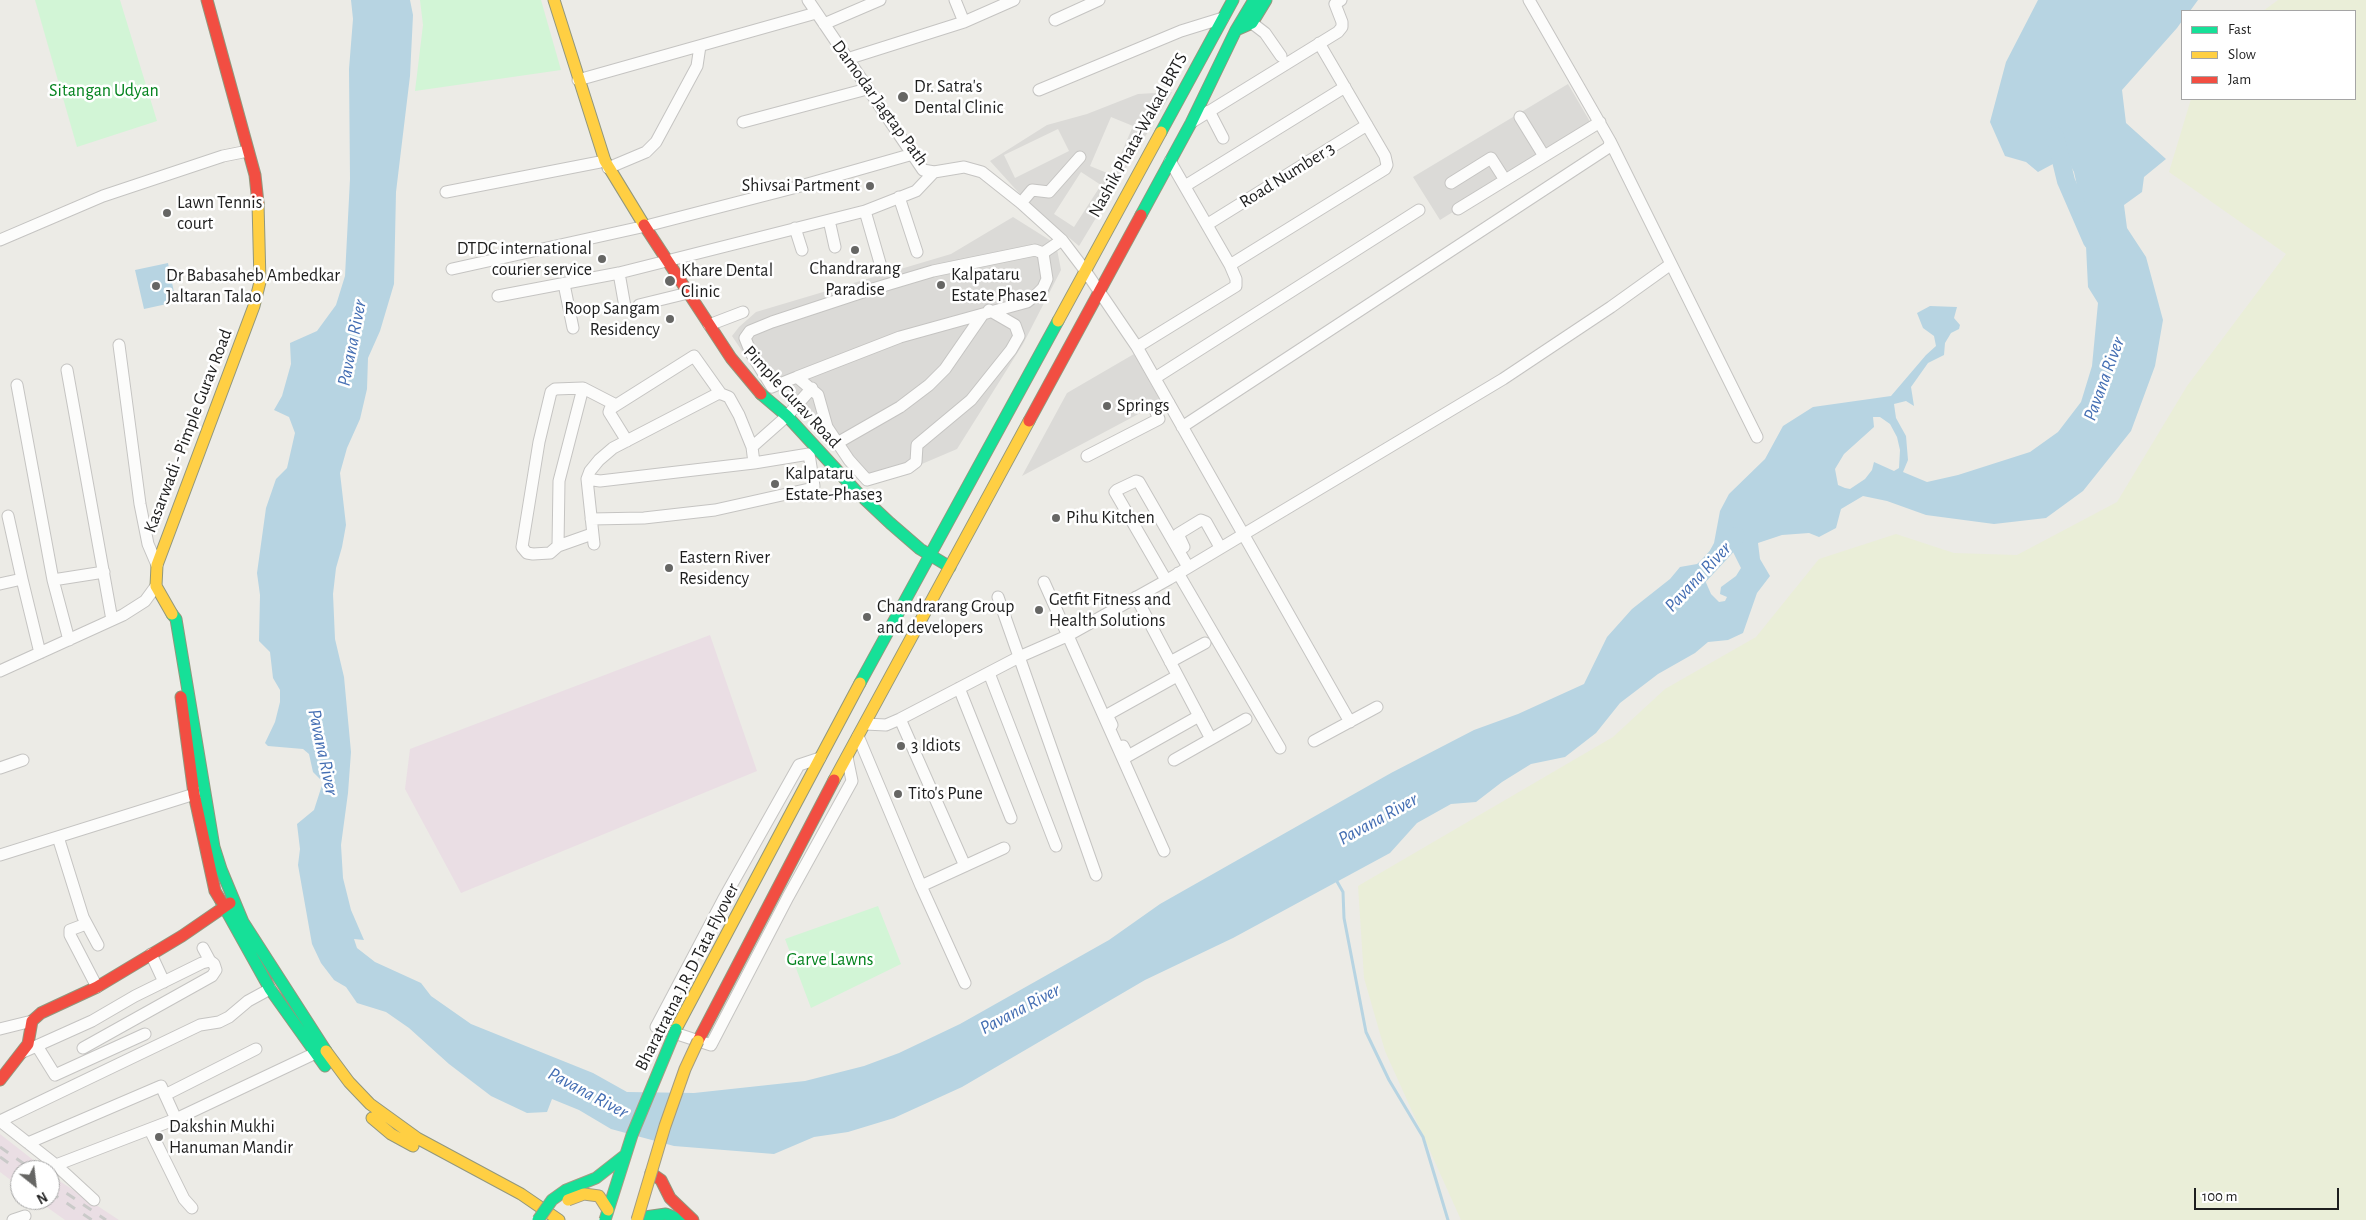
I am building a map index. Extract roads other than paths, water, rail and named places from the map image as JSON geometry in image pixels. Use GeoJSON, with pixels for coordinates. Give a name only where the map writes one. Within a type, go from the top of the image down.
{"type":"FeatureCollection","features":[{"type":"Feature","properties":{"kind":"main road","name":"Kasarwadi - Pimple Gurav Road"},"geometry":{"type":"LineString","coordinates":[[208,0],[255,175],[261,226],[260,282],[254,306],[157,565],[156,586],[167,609],[176,619],[210,876],[223,908],[270,988],[319,1051]]}},
{"type":"Feature","properties":{"kind":"main road","name":"Pimple Gurav Road"},"geometry":{"type":"LineString","coordinates":[[554,0],[578,80],[607,165],[731,358],[756,387],[786,416],[856,491],[904,537],[950,567]]}},
{"type":"Feature","properties":{"kind":"main road"},"geometry":{"type":"LineString","coordinates":[[1223,0],[1219,11],[1223,18]]}},
{"type":"Feature","properties":{"kind":"main road","name":"Nashik Phata-Wakad BRTS"},"geometry":{"type":"LineString","coordinates":[[930,555],[1233,0]]}},
{"type":"Feature","properties":{"kind":"main road"},"geometry":{"type":"LineString","coordinates":[[681,1220],[666,1214],[638,1219],[670,1110],[698,1041],[858,736],[1191,123],[1236,30],[1254,0]]}},
{"type":"Feature","properties":{"kind":"main road"},"geometry":{"type":"LineString","coordinates":[[1236,30],[1252,23],[1266,0]]}},
{"type":"Feature","properties":{"kind":"main road","name":"Bharatratna J.R.D Tata Flyover"},"geometry":{"type":"LineString","coordinates":[[606,1215],[625,1155],[676,1029],[930,555]]}},
{"type":"Feature","properties":{"kind":"main road","name":"Kasarwadi - Pimple Gurav Road"},"geometry":{"type":"LineString","coordinates":[[200,793],[214,847],[243,922],[319,1051]]}},
{"type":"Feature","properties":{"kind":"main road"},"geometry":{"type":"LineString","coordinates":[[0,1080],[28,1044],[32,1021],[51,1007],[96,987],[234,901]]}},
{"type":"Feature","properties":{"kind":"main road"},"geometry":{"type":"LineString","coordinates":[[319,1051],[352,1098],[390,1134],[513,1201],[540,1220],[552,1200],[566,1190],[596,1178],[625,1155]]}},
{"type":"Feature","properties":{"kind":"main road"},"geometry":{"type":"LineString","coordinates":[[319,1051],[349,1082],[393,1122],[417,1138],[521,1194],[559,1220]]}},
{"type":"Feature","properties":{"kind":"main road"},"geometry":{"type":"LineString","coordinates":[[651,1173],[661,1180],[670,1198],[693,1220]]}},
{"type":"Feature","properties":{"kind":"main road"},"geometry":{"type":"LineString","coordinates":[[548,1220],[558,1206],[584,1194],[599,1196],[604,1201],[606,1215]]}},
{"type":"Feature","properties":{"kind":"street","name":"Damodar Jagtap Path"},"geometry":{"type":"LineString","coordinates":[[808,0],[924,170],[934,172],[964,167],[982,172],[1021,203],[1062,240],[1137,347],[1350,722]]}},
{"type":"Feature","properties":{"kind":"street"},"geometry":{"type":"LineString","coordinates":[[824,24],[880,0]]}},
{"type":"Feature","properties":{"kind":"street"},"geometry":{"type":"LineString","coordinates":[[955,0],[964,22]]}},
{"type":"Feature","properties":{"kind":"street"},"geometry":{"type":"LineString","coordinates":[[847,59],[964,22],[1014,0]]}},
{"type":"Feature","properties":{"kind":"street"},"geometry":{"type":"LineString","coordinates":[[1055,20],[1099,0]]}},
{"type":"Feature","properties":{"kind":"street"},"geometry":{"type":"LineString","coordinates":[[1191,123],[1342,27],[1335,4],[1341,0]]}},
{"type":"Feature","properties":{"kind":"street"},"geometry":{"type":"LineString","coordinates":[[1529,0],[1610,141],[1757,437]]}},
{"type":"Feature","properties":{"kind":"street"},"geometry":{"type":"LineString","coordinates":[[578,80],[816,13]]}},
{"type":"Feature","properties":{"kind":"street"},"geometry":{"type":"LineString","coordinates":[[1039,90],[1181,31],[1223,18]]}},
{"type":"Feature","properties":{"kind":"street"},"geometry":{"type":"LineString","coordinates":[[1252,23],[1265,33],[1280,56]]}},
{"type":"Feature","properties":{"kind":"street"},"geometry":{"type":"LineString","coordinates":[[1230,265],[1385,169],[1387,165],[1385,156],[1319,43]]}},
{"type":"Feature","properties":{"kind":"street"},"geometry":{"type":"LineString","coordinates":[[446,192],[607,165],[646,152],[656,142],[697,66],[700,46]]}},
{"type":"Feature","properties":{"kind":"street"},"geometry":{"type":"LineString","coordinates":[[1185,186],[1345,87]]}},
{"type":"Feature","properties":{"kind":"street"},"geometry":{"type":"LineString","coordinates":[[743,122],[867,89]]}},
{"type":"Feature","properties":{"kind":"street"},"geometry":{"type":"LineString","coordinates":[[1209,111],[1223,138]]}},
{"type":"Feature","properties":{"kind":"street"},"geometry":{"type":"LineString","coordinates":[[1520,117],[1544,156]]}},
{"type":"Feature","properties":{"kind":"street"},"geometry":{"type":"LineString","coordinates":[[1458,209],[1600,122]]}},
{"type":"Feature","properties":{"kind":"street","name":"Road Number 3"},"geometry":{"type":"LineString","coordinates":[[1208,224],[1367,125]]}},
{"type":"Feature","properties":{"kind":"street"},"geometry":{"type":"LineString","coordinates":[[1182,427],[1609,147],[1610,141]]}},
{"type":"Feature","properties":{"kind":"street"},"geometry":{"type":"LineString","coordinates":[[0,240],[103,196],[223,156],[248,151]]}},
{"type":"Feature","properties":{"kind":"street"},"geometry":{"type":"LineString","coordinates":[[452,269],[646,226],[797,187],[913,154]]}},
{"type":"Feature","properties":{"kind":"street"},"geometry":{"type":"LineString","coordinates":[[1021,203],[1032,190],[1049,192],[1080,157]]}},
{"type":"Feature","properties":{"kind":"street"},"geometry":{"type":"LineString","coordinates":[[1451,184],[1491,158],[1505,180]]}},
{"type":"Feature","properties":{"kind":"street"},"geometry":{"type":"LineString","coordinates":[[1137,347],[1233,290],[1236,286],[1236,279],[1230,265],[1170,161]]}},
{"type":"Feature","properties":{"kind":"street"},"geometry":{"type":"LineString","coordinates":[[498,296],[619,273],[865,211],[916,191],[934,172]]}},
{"type":"Feature","properties":{"kind":"street"},"geometry":{"type":"LineString","coordinates":[[899,197],[917,252]]}},
{"type":"Feature","properties":{"kind":"street"},"geometry":{"type":"LineString","coordinates":[[1155,378],[1419,210]]}},
{"type":"Feature","properties":{"kind":"street"},"geometry":{"type":"LineString","coordinates":[[865,211],[880,263]]}},
{"type":"Feature","properties":{"kind":"street"},"geometry":{"type":"LineString","coordinates":[[828,220],[835,247]]}},
{"type":"Feature","properties":{"kind":"street"},"geometry":{"type":"LineString","coordinates":[[795,228],[802,250]]}},
{"type":"Feature","properties":{"kind":"street"},"geometry":{"type":"LineString","coordinates":[[1043,253],[1062,240]]}},
{"type":"Feature","properties":{"kind":"street"},"geometry":{"type":"LineString","coordinates":[[1035,250],[1043,253],[1046,279],[1043,288],[1027,302],[900,337],[772,387],[745,338],[747,334],[772,322],[933,271],[1035,250]]}},
{"type":"Feature","properties":{"kind":"street"},"geometry":{"type":"LineString","coordinates":[[865,724],[886,725],[900,719],[1019,657],[1067,636],[1166,580],[1503,379],[1611,307],[1671,264]]}},
{"type":"Feature","properties":{"kind":"street"},"geometry":{"type":"LineString","coordinates":[[619,273],[625,307]]}},
{"type":"Feature","properties":{"kind":"street"},"geometry":{"type":"LineString","coordinates":[[564,284],[573,328]]}},
{"type":"Feature","properties":{"kind":"street"},"geometry":{"type":"LineString","coordinates":[[639,305],[688,293]]}},
{"type":"Feature","properties":{"kind":"street"},"geometry":{"type":"LineString","coordinates":[[709,325],[743,312]]}},
{"type":"Feature","properties":{"kind":"street"},"geometry":{"type":"LineString","coordinates":[[797,377],[812,388],[821,401],[827,427],[839,442],[849,460],[867,480],[908,468],[916,462],[917,445],[971,400],[1011,350],[1019,336],[1015,325],[986,312]]}},
{"type":"Feature","properties":{"kind":"street"},"geometry":{"type":"LineString","coordinates":[[839,442],[900,407],[929,385],[944,369],[986,312]]}},
{"type":"Feature","properties":{"kind":"street"},"geometry":{"type":"LineString","coordinates":[[119,345],[140,504],[148,544],[157,565]]}},
{"type":"Feature","properties":{"kind":"street"},"geometry":{"type":"LineString","coordinates":[[627,441],[609,412],[616,405],[694,356],[721,394],[728,397],[739,415],[752,447],[754,464]]}},
{"type":"Feature","properties":{"kind":"street"},"geometry":{"type":"LineString","coordinates":[[67,370],[112,620]]}},
{"type":"Feature","properties":{"kind":"street"},"geometry":{"type":"LineString","coordinates":[[17,385],[54,580],[69,640]]}},
{"type":"Feature","properties":{"kind":"street"},"geometry":{"type":"LineString","coordinates":[[558,546],[559,481],[584,388]]}},
{"type":"Feature","properties":{"kind":"street"},"geometry":{"type":"LineString","coordinates":[[616,405],[584,388],[555,389],[551,392],[539,442],[522,547],[526,553],[550,553],[558,546],[593,539],[588,480],[590,471],[599,460],[613,448],[721,394]]}},
{"type":"Feature","properties":{"kind":"street"},"geometry":{"type":"LineString","coordinates":[[752,447],[786,416],[812,388]]}},
{"type":"Feature","properties":{"kind":"street"},"geometry":{"type":"LineString","coordinates":[[1087,456],[1159,419],[1155,410],[1169,402]]}},
{"type":"Feature","properties":{"kind":"street"},"geometry":{"type":"LineString","coordinates":[[588,480],[600,481],[754,464],[809,454],[814,486],[809,489],[715,510],[644,518],[591,519]]}},
{"type":"Feature","properties":{"kind":"street"},"geometry":{"type":"LineString","coordinates":[[1166,580],[1115,492],[1136,481],[1139,482],[1187,568],[1280,748]]}},
{"type":"Feature","properties":{"kind":"street"},"geometry":{"type":"LineString","coordinates":[[8,516],[40,653]]}},
{"type":"Feature","properties":{"kind":"street"},"geometry":{"type":"LineString","coordinates":[[1187,568],[1177,536],[1180,532],[1204,520],[1220,547]]}},
{"type":"Feature","properties":{"kind":"street"},"geometry":{"type":"LineString","coordinates":[[54,580],[104,572]]}},
{"type":"Feature","properties":{"kind":"street"},"geometry":{"type":"LineString","coordinates":[[0,584],[22,579]]}},
{"type":"Feature","properties":{"kind":"street"},"geometry":{"type":"LineString","coordinates":[[1044,582],[1164,851]]}},
{"type":"Feature","properties":{"kind":"street"},"geometry":{"type":"LineString","coordinates":[[0,671],[131,611],[145,601],[156,586]]}},
{"type":"Feature","properties":{"kind":"street"},"geometry":{"type":"LineString","coordinates":[[1136,597],[1211,739]]}},
{"type":"Feature","properties":{"kind":"street"},"geometry":{"type":"LineString","coordinates":[[998,598],[1096,875]]}},
{"type":"Feature","properties":{"kind":"street"},"geometry":{"type":"LineString","coordinates":[[1170,662],[1205,643]]}},
{"type":"Feature","properties":{"kind":"street"},"geometry":{"type":"LineString","coordinates":[[989,673],[1056,846]]}},
{"type":"Feature","properties":{"kind":"street"},"geometry":{"type":"LineString","coordinates":[[1177,676],[1108,715],[1128,756],[1199,716]]}},
{"type":"Feature","properties":{"kind":"street"},"geometry":{"type":"LineString","coordinates":[[959,688],[1010,818]]}},
{"type":"Feature","properties":{"kind":"street"},"geometry":{"type":"LineString","coordinates":[[1314,741],[1377,707]]}},
{"type":"Feature","properties":{"kind":"street"},"geometry":{"type":"LineString","coordinates":[[900,719],[964,866]]}},
{"type":"Feature","properties":{"kind":"street"},"geometry":{"type":"LineString","coordinates":[[1174,760],[1246,719]]}},
{"type":"Feature","properties":{"kind":"street"},"geometry":{"type":"LineString","coordinates":[[858,736],[921,886],[965,983]]}},
{"type":"Feature","properties":{"kind":"street"},"geometry":{"type":"LineString","coordinates":[[820,758],[799,765],[723,900],[656,1027],[712,1046],[788,898],[852,781],[847,757]]}},
{"type":"Feature","properties":{"kind":"street"},"geometry":{"type":"LineString","coordinates":[[0,768],[23,760]]}},
{"type":"Feature","properties":{"kind":"street"},"geometry":{"type":"LineString","coordinates":[[0,855],[200,793]]}},
{"type":"Feature","properties":{"kind":"street"},"geometry":{"type":"LineString","coordinates":[[58,837],[86,924],[98,945]]}},
{"type":"Feature","properties":{"kind":"street"},"geometry":{"type":"LineString","coordinates":[[921,886],[1004,848]]}},
{"type":"Feature","properties":{"kind":"street"},"geometry":{"type":"LineString","coordinates":[[86,924],[70,930],[70,935],[96,987]]}},
{"type":"Feature","properties":{"kind":"street"},"geometry":{"type":"LineString","coordinates":[[83,1048],[212,976],[216,970],[203,948]]}},
{"type":"Feature","properties":{"kind":"street"},"geometry":{"type":"LineString","coordinates":[[151,954],[164,982]]}},
{"type":"Feature","properties":{"kind":"street"},"geometry":{"type":"LineString","coordinates":[[23,1052],[92,1021],[164,982],[210,961]]}},
{"type":"Feature","properties":{"kind":"street"},"geometry":{"type":"LineString","coordinates":[[50,1160],[0,1121],[200,1024],[220,1022],[248,1001],[270,988]]}},
{"type":"Feature","properties":{"kind":"street"},"geometry":{"type":"LineString","coordinates":[[0,1029],[32,1021]]}},
{"type":"Feature","properties":{"kind":"street"},"geometry":{"type":"LineString","coordinates":[[37,1046],[55,1075],[145,1034]]}},
{"type":"Feature","properties":{"kind":"street"},"geometry":{"type":"LineString","coordinates":[[165,1095],[256,1049]]}},
{"type":"Feature","properties":{"kind":"street"},"geometry":{"type":"LineString","coordinates":[[60,1164],[176,1119],[319,1051]]}},
{"type":"Feature","properties":{"kind":"street"},"geometry":{"type":"LineString","coordinates":[[28,1143],[161,1086],[176,1119]]}},
{"type":"Feature","properties":{"kind":"street"},"geometry":{"type":"LineString","coordinates":[[150,1130],[184,1199],[192,1208]]}},
{"type":"Feature","properties":{"kind":"street"},"geometry":{"type":"LineString","coordinates":[[60,1169],[94,1200]]}},
{"type":"Feature","properties":{"kind":"street"},"geometry":{"type":"LineString","coordinates":[[13,1220],[25,1216]]}},
{"type":"Feature","properties":{"kind":"water"},"geometry":{"type":"Polygon","coordinates":[[[351,0],[410,0],[413,15],[410,76],[396,192],[394,284],[380,331],[368,358],[367,389],[360,419],[347,448],[340,473],[346,525],[336,568],[333,594],[335,639],[344,677],[351,752],[341,845],[343,878],[351,910],[364,940],[354,939],[357,948],[375,962],[421,983],[431,996],[471,1024],[593,1073],[627,1092],[694,1093],[805,1081],[864,1066],[899,1053],[960,1024],[1109,940],[1160,904],[1391,773],[1474,730],[1518,714],[1584,684],[1607,637],[1632,609],[1670,579],[1680,567],[1697,564],[1707,556],[1714,543],[1720,511],[1729,494],[1765,459],[1783,426],[1813,407],[1891,396],[1936,346],[1934,336],[1923,328],[1917,313],[1930,306],[1957,307],[1954,318],[1960,325],[1959,329],[1951,333],[1945,343],[1944,355],[1928,363],[1911,387],[1914,406],[1906,401],[1894,404],[1896,418],[1906,436],[1908,460],[1903,472],[1927,482],[1958,475],[2030,452],[2058,432],[2081,402],[2092,366],[2098,303],[2088,287],[2086,246],[2080,199],[2074,172],[2066,157],[2038,172],[2026,162],[2005,156],[1990,122],[2006,62],[2038,0],[2198,0],[2191,10],[2181,10],[2181,22],[2177,28],[2122,90],[2126,123],[2166,159],[2144,177],[2142,192],[2124,205],[2127,228],[2146,257],[2163,320],[2155,366],[2131,431],[2083,491],[2046,518],[1994,524],[1926,515],[1887,501],[1863,496],[1841,509],[1836,528],[1819,537],[1809,533],[1782,535],[1758,543],[1760,559],[1770,576],[1757,593],[1743,633],[1728,640],[1708,642],[1695,653],[1658,674],[1620,703],[1596,733],[1565,757],[1531,764],[1502,782],[1476,802],[1451,804],[1417,823],[1390,853],[1233,938],[1145,980],[962,1087],[894,1118],[848,1132],[814,1137],[774,1154],[674,1146],[611,1129],[579,1110],[552,1099],[547,1112],[527,1113],[491,1096],[449,1064],[409,1028],[386,1012],[357,1003],[346,987],[334,980],[321,963],[312,944],[298,865],[300,849],[297,824],[314,810],[323,782],[313,772],[309,754],[303,749],[268,746],[265,743],[275,722],[280,702],[280,690],[273,678],[270,652],[259,641],[260,595],[257,573],[266,508],[276,479],[287,468],[295,433],[289,417],[274,410],[282,396],[291,364],[290,343],[317,331],[336,305],[345,276],[350,179],[349,69],[353,19],[351,0]],[[1873,417],[1874,427],[1844,454],[1835,469],[1838,485],[1850,489],[1865,479],[1872,470],[1874,462],[1894,471],[1899,468],[1900,450],[1897,437],[1890,424],[1880,417],[1873,417]],[[1725,550],[1717,556],[1707,569],[1704,578],[1711,594],[1719,602],[1725,601],[1727,597],[1720,594],[1721,587],[1736,576],[1741,568],[1732,550],[1725,550]]]}},
{"type":"Feature","properties":{"kind":"water","name":"Dr Babasaheb Ambedkar Jaltaran Talao"},"geometry":{"type":"Polygon","coordinates":[[[168,263],[176,302],[144,309],[135,270],[168,263]]]}},
{"type":"Feature","properties":{"kind":"waterway","name":"Pavana River"},"geometry":{"type":"LineString","coordinates":[[2055,136],[2066,181],[2092,241]]}},
{"type":"Feature","properties":{"kind":"waterway","name":"Pavana River"},"geometry":{"type":"LineString","coordinates":[[1696,579],[1736,536]]}},
{"type":"Feature","properties":{"kind":"waterway"},"geometry":{"type":"LineString","coordinates":[[1335,878],[1343,892],[1344,918],[1366,1032],[1389,1080],[1423,1137],[1448,1220]]}},
{"type":"Feature","properties":{"kind":"railway"},"geometry":{"type":"LineString","coordinates":[[0,1147],[19,1160]]}},
{"type":"Feature","properties":{"kind":"railway"},"geometry":{"type":"LineString","coordinates":[[0,1157],[10,1164]]}},
{"type":"Feature","properties":{"kind":"railway"},"geometry":{"type":"LineString","coordinates":[[60,1189],[106,1220]]}},
{"type":"Feature","properties":{"kind":"railway"},"geometry":{"type":"LineString","coordinates":[[60,1199],[92,1220]]}},
{"type":"Feature","properties":{"kind":"place","name":"Dr. Satra's Dental Clinic"},"geometry":{"type":"Point","coordinates":[903,97]}},
{"type":"Feature","properties":{"kind":"place","name":"Shivsai Partment"},"geometry":{"type":"Point","coordinates":[870,186]}},
{"type":"Feature","properties":{"kind":"place","name":"Lawn Tennis court"},"geometry":{"type":"Point","coordinates":[167,213]}},
{"type":"Feature","properties":{"kind":"place","name":"Chandrarang Paradise"},"geometry":{"type":"Point","coordinates":[855,250]}},
{"type":"Feature","properties":{"kind":"place","name":"DTDC international courier service"},"geometry":{"type":"Point","coordinates":[602,259]}},
{"type":"Feature","properties":{"kind":"place","name":"Khare Dental Clinic"},"geometry":{"type":"Point","coordinates":[670,281]}},
{"type":"Feature","properties":{"kind":"place","name":"Kalpataru Estate Phase2"},"geometry":{"type":"Point","coordinates":[941,285]}},
{"type":"Feature","properties":{"kind":"place","name":"Dr Babasaheb Ambedkar Jaltaran Talao"},"geometry":{"type":"Point","coordinates":[156,286]}},
{"type":"Feature","properties":{"kind":"place","name":"Roop Sangam Residency"},"geometry":{"type":"Point","coordinates":[670,319]}},
{"type":"Feature","properties":{"kind":"place","name":"Springs"},"geometry":{"type":"Point","coordinates":[1107,406]}},
{"type":"Feature","properties":{"kind":"place","name":"Kalpataru Estate-Phase3"},"geometry":{"type":"Point","coordinates":[775,484]}},
{"type":"Feature","properties":{"kind":"place","name":"Pihu Kitchen"},"geometry":{"type":"Point","coordinates":[1056,518]}},
{"type":"Feature","properties":{"kind":"place","name":"Eastern River Residency"},"geometry":{"type":"Point","coordinates":[669,568]}},
{"type":"Feature","properties":{"kind":"place","name":"Getfit Fitness and Health Solutions"},"geometry":{"type":"Point","coordinates":[1039,610]}},
{"type":"Feature","properties":{"kind":"place","name":"Chandrarang Group and developers"},"geometry":{"type":"Point","coordinates":[867,617]}},
{"type":"Feature","properties":{"kind":"place","name":"3 Idiots"},"geometry":{"type":"Point","coordinates":[901,746]}},
{"type":"Feature","properties":{"kind":"place","name":"Tito's Pune"},"geometry":{"type":"Point","coordinates":[898,794]}},
{"type":"Feature","properties":{"kind":"place","name":"Dakshin Mukhi Hanuman Mandir"},"geometry":{"type":"Point","coordinates":[159,1137]}},
{"type":"Feature","properties":{"kind":"park label","name":"Sitangan Udyan"},"geometry":{"type":"Point","coordinates":[104,91]}},
{"type":"Feature","properties":{"kind":"park label","name":"Garve Lawns"},"geometry":{"type":"Point","coordinates":[830,960]}}]}
